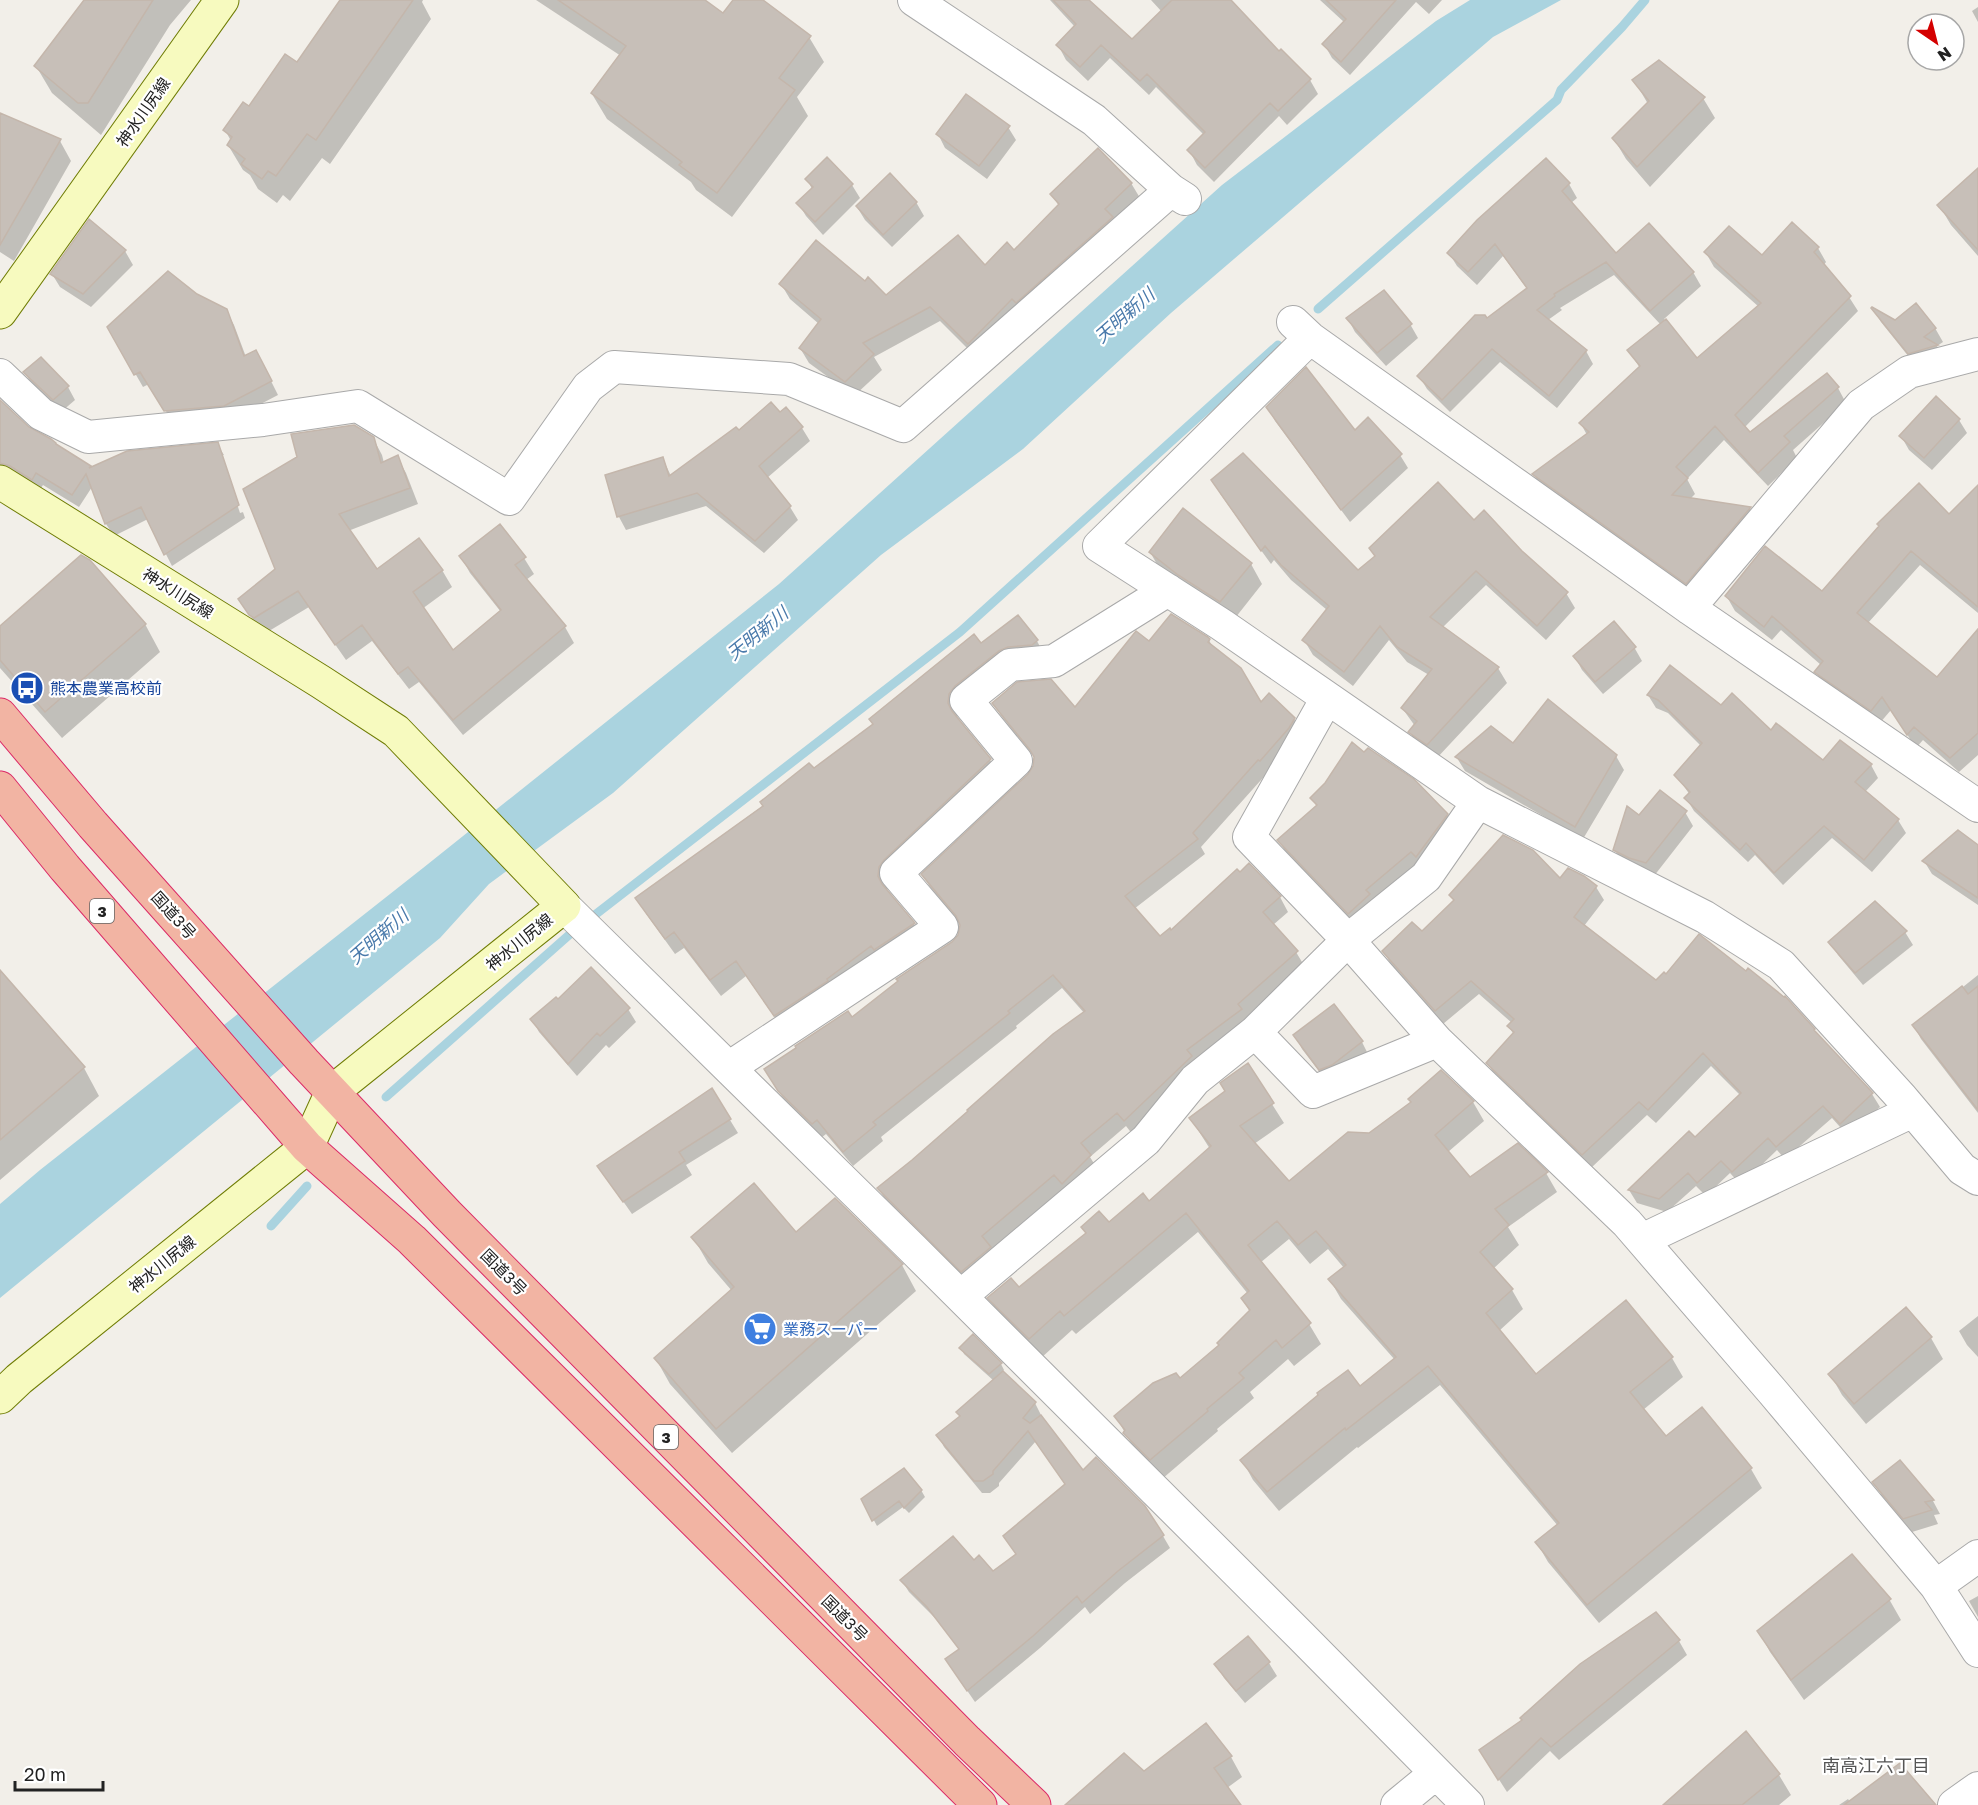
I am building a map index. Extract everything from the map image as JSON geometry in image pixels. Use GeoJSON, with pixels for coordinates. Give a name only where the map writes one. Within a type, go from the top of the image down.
{"type":"FeatureCollection","features":[{"type":"Feature","properties":{"kind":"highway","name":"国道3号"},"geometry":{"type":"LineString","coordinates":[[0,715],[93,825],[304,1062],[463,1232],[958,1732],[1034,1805]]}},
{"type":"Feature","properties":{"kind":"highway","name":"3"},"geometry":{"type":"LineString","coordinates":[[0,788],[65,868],[307,1147],[412,1240],[980,1805]]}},
{"type":"Feature","properties":{"kind":"main road","name":"神水川尻線"},"geometry":{"type":"LineString","coordinates":[[0,312],[222,0]]}},
{"type":"Feature","properties":{"kind":"main road","name":"神水川尻線"},"geometry":{"type":"LineString","coordinates":[[0,482],[396,731],[564,906],[332,1092],[307,1147],[19,1378],[0,1397]]}},
{"type":"Feature","properties":{"kind":"street"},"geometry":{"type":"LineString","coordinates":[[0,375],[41,414],[88,438],[263,420],[357,406],[509,499],[588,387],[614,367],[789,379],[903,426],[1178,194],[1094,120],[922,2]]}},
{"type":"Feature","properties":{"kind":"street"},"geometry":{"type":"LineString","coordinates":[[1978,806],[1689,608],[1301,330],[1099,546],[1168,590],[1478,802],[1706,917],[1781,965],[1914,1111],[1962,1169],[1978,1179]]}},
{"type":"Feature","properties":{"kind":"street"},"geometry":{"type":"LineString","coordinates":[[1689,608],[1861,405],[1909,372],[1978,354]]}},
{"type":"Feature","properties":{"kind":"street"},"geometry":{"type":"LineString","coordinates":[[729,1067],[942,927],[896,873],[1016,761],[966,700],[1010,665],[1054,661],[1168,590]]}},
{"type":"Feature","properties":{"kind":"street"},"geometry":{"type":"LineString","coordinates":[[1327,698],[1249,837],[1348,940],[1437,1041],[1627,1223],[1936,1586],[1978,1651]]}},
{"type":"Feature","properties":{"kind":"street"},"geometry":{"type":"LineString","coordinates":[[961,1296],[1146,1140],[1196,1080],[1255,1032],[1348,940],[1426,878],[1478,802]]}},
{"type":"Feature","properties":{"kind":"street"},"geometry":{"type":"LineString","coordinates":[[564,906],[961,1296],[1468,1805]]}},
{"type":"Feature","properties":{"kind":"street"},"geometry":{"type":"LineString","coordinates":[[1255,1032],[1313,1092],[1437,1041]]}},
{"type":"Feature","properties":{"kind":"street"},"geometry":{"type":"LineString","coordinates":[[1642,1240],[1914,1111]]}},
{"type":"Feature","properties":{"kind":"street"},"geometry":{"type":"LineString","coordinates":[[1936,1586],[1978,1556]]}},
{"type":"Feature","properties":{"kind":"street"},"geometry":{"type":"LineString","coordinates":[[1397,1805],[1436,1773]]}},
{"type":"Feature","properties":{"kind":"street"},"geometry":{"type":"LineString","coordinates":[[1954,1805],[1978,1788]]}},
{"type":"Feature","properties":{"kind":"water","name":"天明新川"},"geometry":{"type":"Polygon","coordinates":[[[1470,0],[1561,0],[1493,37],[1171,313],[1023,449],[881,555],[613,793],[489,884],[440,938],[0,1298],[0,1204],[779,584],[1222,185],[1436,21],[1470,0]]]}},
{"type":"Feature","properties":{"kind":"building"},"geometry":{"type":"Polygon","coordinates":[[[84,0],[153,0],[88,103],[78,103],[34,66],[84,0]]]}},
{"type":"Feature","properties":{"kind":"building"},"geometry":{"type":"Polygon","coordinates":[[[340,0],[413,0],[316,140],[307,134],[276,176],[268,171],[262,179],[241,164],[245,159],[227,145],[232,137],[223,130],[243,102],[249,106],[285,54],[297,62],[340,0]]]}},
{"type":"Feature","properties":{"kind":"building"},"geometry":{"type":"Polygon","coordinates":[[[558,0],[705,0],[723,13],[733,0],[763,0],[811,36],[779,78],[795,90],[717,193],[679,165],[682,162],[591,93],[626,46],[558,0]]]}},
{"type":"Feature","properties":{"kind":"building"},"geometry":{"type":"Polygon","coordinates":[[[1053,0],[1089,0],[1132,39],[1172,0],[1231,0],[1279,51],[1281,49],[1311,79],[1278,111],[1270,103],[1205,168],[1187,150],[1205,132],[1147,74],[1140,81],[1101,45],[1080,67],[1056,45],[1076,24],[1053,0]]]}},
{"type":"Feature","properties":{"kind":"building"},"geometry":{"type":"Polygon","coordinates":[[[1326,0],[1396,0],[1341,62],[1322,44],[1346,19],[1326,0]]]}},
{"type":"Feature","properties":{"kind":"building"},"geometry":{"type":"Polygon","coordinates":[[[1659,60],[1705,97],[1637,167],[1612,138],[1649,101],[1632,80],[1659,60]]]}},
{"type":"Feature","properties":{"kind":"building"},"geometry":{"type":"Polygon","coordinates":[[[966,94],[1010,126],[979,166],[936,134],[966,94]]]}},
{"type":"Feature","properties":{"kind":"building"},"geometry":{"type":"Polygon","coordinates":[[[0,113],[61,139],[0,245],[0,113]]]}},
{"type":"Feature","properties":{"kind":"building"},"geometry":{"type":"Polygon","coordinates":[[[1098,148],[1132,183],[1105,209],[1113,217],[1016,303],[1012,299],[968,344],[930,307],[863,343],[874,354],[845,382],[799,348],[821,319],[779,284],[816,240],[865,281],[868,277],[886,295],[958,235],[985,265],[1007,242],[1014,250],[1059,204],[1050,194],[1098,148]]]}},
{"type":"Feature","properties":{"kind":"building"},"geometry":{"type":"Polygon","coordinates":[[[827,157],[853,184],[815,222],[796,203],[813,187],[805,179],[827,157]]]}},
{"type":"Feature","properties":{"kind":"building"},"geometry":{"type":"Polygon","coordinates":[[[1546,158],[1570,183],[1562,191],[1616,253],[1649,223],[1694,272],[1650,311],[1606,262],[1554,294],[1555,296],[1537,310],[1587,350],[1549,396],[1492,349],[1442,400],[1417,376],[1475,315],[1485,315],[1487,318],[1527,288],[1495,244],[1468,272],[1447,253],[1477,220],[1546,158]]]}},
{"type":"Feature","properties":{"kind":"building"},"geometry":{"type":"Polygon","coordinates":[[[1978,168],[1978,250],[1937,205],[1978,168]]]}},
{"type":"Feature","properties":{"kind":"building"},"geometry":{"type":"Polygon","coordinates":[[[890,173],[917,202],[883,235],[856,206],[890,173]]]}},
{"type":"Feature","properties":{"kind":"building"},"geometry":{"type":"Polygon","coordinates":[[[89,219],[126,250],[83,294],[50,274],[89,219]]]}},
{"type":"Feature","properties":{"kind":"building"},"geometry":{"type":"Polygon","coordinates":[[[1792,222],[1819,247],[1814,252],[1851,296],[1735,415],[1750,432],[1827,373],[1839,387],[1784,436],[1790,442],[1758,473],[1715,426],[1676,467],[1688,478],[1672,495],[1751,507],[1686,584],[1532,474],[1589,432],[1579,423],[1640,366],[1627,350],[1666,319],[1697,358],[1761,303],[1704,252],[1729,226],[1762,255],[1792,222]]]}},
{"type":"Feature","properties":{"kind":"building"},"geometry":{"type":"Polygon","coordinates":[[[168,271],[197,294],[227,309],[244,356],[256,350],[272,381],[224,406],[164,411],[140,372],[134,375],[107,327],[168,271]]]}},
{"type":"Feature","properties":{"kind":"building"},"geometry":{"type":"Polygon","coordinates":[[[1384,290],[1412,324],[1377,353],[1346,318],[1384,290]]]}},
{"type":"Feature","properties":{"kind":"building"},"geometry":{"type":"Polygon","coordinates":[[[1916,303],[1936,328],[1924,337],[1938,345],[1908,354],[1871,308],[1895,320],[1916,303]]]}},
{"type":"Feature","properties":{"kind":"building"},"geometry":{"type":"Polygon","coordinates":[[[41,357],[69,386],[53,400],[23,372],[41,357]]]}},
{"type":"Feature","properties":{"kind":"building"},"geometry":{"type":"Polygon","coordinates":[[[1306,367],[1355,430],[1368,417],[1402,454],[1341,510],[1266,407],[1306,367]]]}},
{"type":"Feature","properties":{"kind":"building"},"geometry":{"type":"Polygon","coordinates":[[[1936,396],[1960,419],[1924,458],[1899,436],[1936,396]]]}},
{"type":"Feature","properties":{"kind":"building"},"geometry":{"type":"Polygon","coordinates":[[[0,400],[29,427],[91,466],[89,468],[127,451],[218,442],[239,505],[164,555],[141,507],[105,524],[86,474],[72,495],[36,473],[32,480],[10,466],[0,463],[0,400]]]}},
{"type":"Feature","properties":{"kind":"building"},"geometry":{"type":"Polygon","coordinates":[[[771,402],[780,412],[786,407],[803,427],[759,466],[791,506],[755,541],[697,493],[617,517],[605,475],[663,457],[669,476],[736,427],[739,430],[771,402]]]}},
{"type":"Feature","properties":{"kind":"building"},"geometry":{"type":"Polygon","coordinates":[[[354,425],[374,437],[381,463],[398,455],[410,488],[339,514],[377,569],[419,538],[443,570],[413,592],[453,650],[501,610],[459,556],[500,524],[526,557],[515,565],[566,626],[453,720],[408,667],[398,674],[362,625],[335,645],[298,591],[254,618],[249,615],[238,599],[275,569],[243,489],[297,457],[291,434],[354,425]]]}},
{"type":"Feature","properties":{"kind":"building"},"geometry":{"type":"Polygon","coordinates":[[[1243,453],[1358,570],[1375,556],[1369,548],[1438,482],[1474,520],[1484,510],[1522,551],[1568,592],[1537,626],[1476,571],[1430,617],[1499,667],[1427,745],[1408,732],[1417,721],[1401,708],[1432,669],[1397,647],[1380,626],[1344,672],[1302,640],[1329,606],[1281,565],[1265,546],[1261,551],[1211,480],[1243,453]]]}},
{"type":"Feature","properties":{"kind":"building"},"geometry":{"type":"Polygon","coordinates":[[[1919,483],[1949,514],[1978,485],[1978,607],[1911,551],[1857,613],[1937,677],[1978,629],[1978,733],[1950,758],[1914,727],[1907,735],[1882,697],[1871,711],[1814,672],[1823,661],[1772,616],[1764,627],[1725,596],[1765,546],[1822,591],[1879,526],[1877,524],[1919,483]]]}},
{"type":"Feature","properties":{"kind":"building"},"geometry":{"type":"Polygon","coordinates":[[[1183,508],[1252,563],[1220,602],[1178,575],[1149,552],[1183,508]]]}},
{"type":"Feature","properties":{"kind":"building"},"geometry":{"type":"Polygon","coordinates":[[[81,555],[90,560],[146,624],[45,712],[0,660],[0,626],[81,555]]]}},
{"type":"Feature","properties":{"kind":"building"},"geometry":{"type":"Polygon","coordinates":[[[1171,614],[1208,637],[1210,639],[1208,642],[1241,668],[1261,702],[1269,693],[1295,718],[1260,761],[1258,760],[1193,833],[1198,839],[1125,896],[1160,936],[1170,928],[1171,930],[1237,869],[1240,872],[1249,863],[1281,896],[1263,912],[1298,951],[1238,1004],[1242,1009],[1187,1050],[1192,1056],[1124,1121],[1117,1113],[1081,1143],[1091,1155],[1062,1184],[1054,1175],[982,1236],[991,1247],[961,1272],[877,1188],[968,1111],[1053,1034],[1085,1011],[1053,975],[1008,1011],[1010,1013],[873,1122],[876,1125],[843,1152],[817,1120],[812,1124],[778,1091],[764,1069],[848,1011],[852,1017],[898,981],[896,979],[952,942],[958,935],[960,925],[956,916],[921,874],[1028,774],[1033,766],[1034,757],[1030,750],[992,703],[1017,682],[1051,679],[1075,707],[1136,631],[1149,641],[1171,614]]]}},
{"type":"Feature","properties":{"kind":"building"},"geometry":{"type":"Polygon","coordinates":[[[1018,615],[1038,640],[1032,645],[1008,647],[999,651],[955,686],[949,694],[948,703],[952,711],[991,759],[879,867],[878,876],[882,884],[915,923],[874,950],[871,946],[827,979],[828,981],[774,1016],[736,961],[710,980],[674,932],[665,939],[635,898],[763,806],[760,802],[809,763],[814,768],[873,724],[869,719],[974,634],[981,643],[1018,615]]]}},
{"type":"Feature","properties":{"kind":"building"},"geometry":{"type":"Polygon","coordinates":[[[1614,621],[1636,647],[1595,682],[1573,656],[1614,621]]]}},
{"type":"Feature","properties":{"kind":"building"},"geometry":{"type":"Polygon","coordinates":[[[1670,665],[1721,705],[1732,693],[1771,730],[1776,723],[1823,760],[1840,740],[1872,764],[1855,782],[1899,819],[1864,860],[1824,826],[1774,873],[1746,843],[1740,850],[1684,798],[1690,792],[1674,775],[1702,743],[1658,700],[1647,695],[1670,665]]]}},
{"type":"Feature","properties":{"kind":"building"},"geometry":{"type":"Polygon","coordinates":[[[1548,699],[1617,755],[1575,827],[1455,757],[1491,726],[1513,743],[1548,699]]]}},
{"type":"Feature","properties":{"kind":"building"},"geometry":{"type":"Polygon","coordinates":[[[1352,742],[1364,752],[1368,748],[1414,779],[1448,814],[1416,857],[1411,852],[1366,890],[1370,894],[1348,914],[1277,840],[1317,805],[1310,798],[1325,783],[1352,742]]]}},
{"type":"Feature","properties":{"kind":"building"},"geometry":{"type":"Polygon","coordinates":[[[1660,790],[1687,811],[1646,863],[1613,850],[1627,806],[1639,815],[1660,790]]]}},
{"type":"Feature","properties":{"kind":"building"},"geometry":{"type":"Polygon","coordinates":[[[1958,830],[1978,845],[1978,898],[1922,861],[1958,830]]]}},
{"type":"Feature","properties":{"kind":"building"},"geometry":{"type":"Polygon","coordinates":[[[1503,835],[1533,850],[1560,878],[1568,868],[1597,886],[1574,917],[1656,980],[1664,972],[1666,974],[1699,934],[1746,971],[1748,968],[1785,996],[1873,1093],[1840,1124],[1823,1106],[1776,1147],[1768,1138],[1732,1172],[1721,1161],[1697,1183],[1688,1173],[1659,1199],[1628,1190],[1689,1131],[1695,1137],[1741,1093],[1703,1053],[1648,1110],[1639,1102],[1582,1155],[1486,1063],[1514,1032],[1507,1026],[1514,1019],[1471,981],[1435,1011],[1382,951],[1412,922],[1422,931],[1454,900],[1449,895],[1503,835]]]}},
{"type":"Feature","properties":{"kind":"building"},"geometry":{"type":"Polygon","coordinates":[[[1875,901],[1907,931],[1855,973],[1828,942],[1875,901]]]}},
{"type":"Feature","properties":{"kind":"building"},"geometry":{"type":"Polygon","coordinates":[[[591,967],[630,1008],[600,1036],[597,1033],[568,1064],[530,1019],[556,997],[558,999],[591,967]]]}},
{"type":"Feature","properties":{"kind":"building"},"geometry":{"type":"Polygon","coordinates":[[[0,970],[85,1067],[0,1140],[0,970]]]}},
{"type":"Feature","properties":{"kind":"building"},"geometry":{"type":"Polygon","coordinates":[[[1962,986],[1968,994],[1978,986],[1978,1110],[1912,1025],[1962,986]]]}},
{"type":"Feature","properties":{"kind":"building"},"geometry":{"type":"Polygon","coordinates":[[[1334,1004],[1363,1041],[1332,1065],[1319,1070],[1293,1035],[1334,1004]]]}},
{"type":"Feature","properties":{"kind":"building"},"geometry":{"type":"Polygon","coordinates":[[[1248,1063],[1274,1103],[1240,1126],[1289,1181],[1348,1132],[1369,1133],[1411,1102],[1408,1099],[1441,1070],[1474,1101],[1435,1135],[1470,1177],[1518,1143],[1548,1172],[1495,1209],[1509,1225],[1480,1252],[1513,1289],[1486,1313],[1536,1374],[1626,1300],[1673,1357],[1630,1392],[1666,1436],[1702,1407],[1752,1468],[1587,1605],[1535,1542],[1559,1523],[1428,1366],[1346,1430],[1345,1428],[1267,1492],[1240,1460],[1318,1395],[1317,1393],[1348,1370],[1360,1386],[1396,1357],[1328,1279],[1346,1265],[1316,1231],[1298,1245],[1277,1221],[1248,1245],[1311,1323],[1282,1348],[1276,1340],[1239,1373],[1244,1378],[1150,1460],[1123,1433],[1125,1430],[1114,1416],[1153,1383],[1176,1373],[1180,1378],[1219,1345],[1217,1343],[1250,1310],[1241,1298],[1249,1291],[1186,1213],[1064,1316],[1060,1311],[1029,1339],[987,1298],[1011,1278],[1019,1287],[1086,1233],[1081,1227],[1099,1211],[1109,1222],[1143,1193],[1149,1201],[1211,1146],[1189,1118],[1225,1091],[1220,1083],[1248,1063]]]}},
{"type":"Feature","properties":{"kind":"building"},"geometry":{"type":"Polygon","coordinates":[[[712,1088],[731,1119],[679,1152],[685,1161],[623,1202],[597,1166],[712,1088]]]}},
{"type":"Feature","properties":{"kind":"building"},"geometry":{"type":"Polygon","coordinates":[[[754,1183],[796,1232],[835,1198],[903,1264],[716,1429],[654,1358],[734,1287],[691,1237],[754,1183]]]}},
{"type":"Feature","properties":{"kind":"building"},"geometry":{"type":"Polygon","coordinates":[[[1906,1307],[1932,1337],[1854,1404],[1828,1374],[1906,1307]]]}},
{"type":"Feature","properties":{"kind":"building"},"geometry":{"type":"Polygon","coordinates":[[[973,1334],[1002,1363],[989,1374],[959,1348],[973,1334]]]}},
{"type":"Feature","properties":{"kind":"building"},"geometry":{"type":"Polygon","coordinates":[[[1003,1371],[1036,1402],[1023,1418],[1030,1423],[1041,1415],[1083,1470],[1096,1457],[1145,1506],[1164,1535],[1082,1603],[1077,1596],[967,1691],[945,1659],[959,1649],[927,1607],[900,1580],[953,1536],[974,1560],[979,1555],[993,1571],[1016,1554],[1003,1536],[1065,1484],[1028,1431],[993,1471],[993,1474],[983,1481],[974,1481],[936,1435],[960,1416],[956,1412],[1003,1371]]]}},
{"type":"Feature","properties":{"kind":"building"},"geometry":{"type":"Polygon","coordinates":[[[1900,1460],[1934,1500],[1925,1502],[1932,1510],[1903,1519],[1872,1482],[1900,1460]]]}},
{"type":"Feature","properties":{"kind":"building"},"geometry":{"type":"Polygon","coordinates":[[[904,1468],[922,1490],[904,1508],[899,1501],[872,1521],[861,1499],[904,1468]]]}},
{"type":"Feature","properties":{"kind":"building"},"geometry":{"type":"Polygon","coordinates":[[[1852,1554],[1891,1599],[1791,1680],[1757,1631],[1852,1554]]]}},
{"type":"Feature","properties":{"kind":"building"},"geometry":{"type":"Polygon","coordinates":[[[1656,1612],[1680,1640],[1551,1747],[1541,1738],[1498,1780],[1479,1750],[1522,1720],[1520,1718],[1580,1664],[1656,1612]]]}},
{"type":"Feature","properties":{"kind":"building"},"geometry":{"type":"Polygon","coordinates":[[[1248,1636],[1270,1662],[1236,1691],[1214,1664],[1248,1636]]]}},
{"type":"Feature","properties":{"kind":"building"},"geometry":{"type":"Polygon","coordinates":[[[1206,1723],[1232,1756],[1214,1768],[1241,1805],[1065,1805],[1124,1753],[1144,1771],[1206,1723]]]}},
{"type":"Feature","properties":{"kind":"building"},"geometry":{"type":"Polygon","coordinates":[[[1746,1731],[1780,1774],[1742,1805],[1663,1805],[1746,1731]]]}},
{"type":"Feature","properties":{"kind":"building"},"geometry":{"type":"Polygon","coordinates":[[[1900,1763],[1936,1805],[1844,1805],[1900,1763]]]}},
{"type":"Feature","properties":{"kind":"waterway"},"geometry":{"type":"LineString","coordinates":[[1318,309],[1557,100],[1561,90],[1645,0]]}},
{"type":"Feature","properties":{"kind":"waterway"},"geometry":{"type":"LineString","coordinates":[[386,1097],[569,935],[960,632],[1278,345]]}},
{"type":"Feature","properties":{"kind":"waterway"},"geometry":{"type":"LineString","coordinates":[[271,1226],[307,1186]]}},
{"type":"Feature","properties":{"kind":"place","name":"熊本農業高校前"},"geometry":{"type":"Point","coordinates":[27,688]}},
{"type":"Feature","properties":{"kind":"place","name":"業務スーパー"},"geometry":{"type":"Point","coordinates":[760,1329]}},
{"type":"Feature","properties":{"kind":"district","name":"南高江六丁目"},"geometry":{"type":"Point","coordinates":[1876,1765]}}]}
